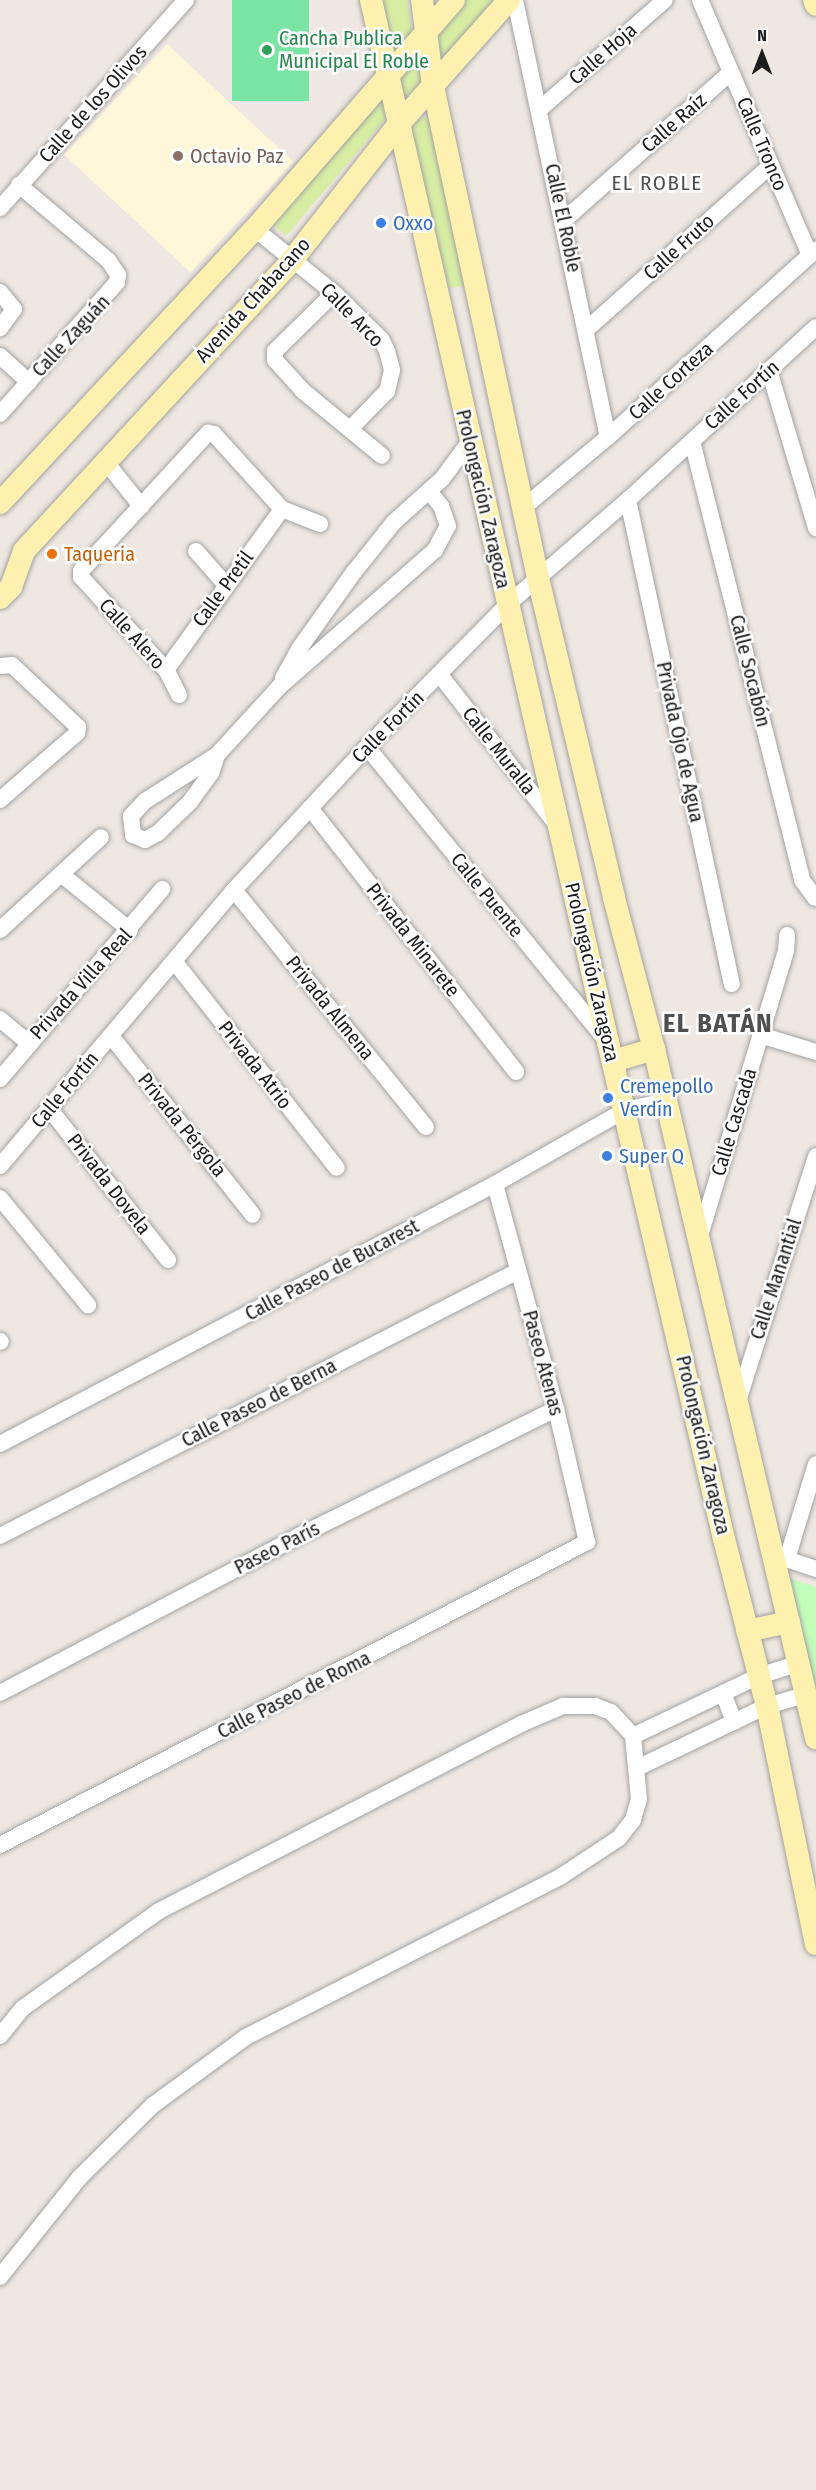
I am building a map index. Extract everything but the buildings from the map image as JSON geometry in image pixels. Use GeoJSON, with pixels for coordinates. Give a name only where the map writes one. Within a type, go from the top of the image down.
{"type":"FeatureCollection","features":[{"type":"Feature","properties":{"kind":"street","name":"Calle de los Olivos"},"geometry":{"type":"LineString","coordinates":[[0,208],[186,0]]}},
{"type":"Feature","properties":{"kind":"street","name":"Prolongación Zaragoza"},"geometry":{"type":"LineString","coordinates":[[371,0],[610,1052],[747,1631],[767,1706],[815,1934]]}},
{"type":"Feature","properties":{"kind":"street","name":"Prolongación Zaragoza"},"geometry":{"type":"LineString","coordinates":[[422,0],[428,28],[433,86],[538,578],[738,1402],[779,1556],[789,1622],[808,1694],[816,1738]]}},
{"type":"Feature","properties":{"kind":"street"},"geometry":{"type":"LineString","coordinates":[[0,503],[255,229],[387,73],[454,0]]}},
{"type":"Feature","properties":{"kind":"street","name":"Avenida Chabacano"},"geometry":{"type":"LineString","coordinates":[[0,598],[11,587],[24,551],[293,259],[398,125],[509,0]]}},
{"type":"Feature","properties":{"kind":"street","name":"Calle El Roble"},"geometry":{"type":"LineString","coordinates":[[515,0],[541,108],[562,222],[588,329],[608,437]]}},
{"type":"Feature","properties":{"kind":"street","name":"Calle Hoja"},"geometry":{"type":"LineString","coordinates":[[541,108],[665,0]]}},
{"type":"Feature","properties":{"kind":"street","name":"Calle Tronco"},"geometry":{"type":"LineString","coordinates":[[700,0],[771,165],[813,253]]}},
{"type":"Feature","properties":{"kind":"street"},"geometry":{"type":"LineString","coordinates":[[814,0],[816,5]]}},
{"type":"Feature","properties":{"kind":"street","name":"Calle Raíz"},"geometry":{"type":"LineString","coordinates":[[562,222],[731,72]]}},
{"type":"Feature","properties":{"kind":"street","name":"Calle Fruto"},"geometry":{"type":"LineString","coordinates":[[588,329],[771,165]]}},
{"type":"Feature","properties":{"kind":"street","name":"Calle Zaguán"},"geometry":{"type":"LineString","coordinates":[[0,414],[115,287],[118,275],[109,261],[19,185]]}},
{"type":"Feature","properties":{"kind":"street","name":"Calle Arco"},"geometry":{"type":"LineString","coordinates":[[255,229],[334,293],[381,339],[392,370],[387,391],[351,428]]}},
{"type":"Feature","properties":{"kind":"street","name":"Calle Corteza"},"geometry":{"type":"LineString","coordinates":[[523,508],[608,437],[813,253]]}},
{"type":"Feature","properties":{"kind":"street"},"geometry":{"type":"LineString","coordinates":[[0,292],[13,304],[14,312],[0,328]]}},
{"type":"Feature","properties":{"kind":"street"},"geometry":{"type":"LineString","coordinates":[[334,293],[275,351],[275,360],[303,391],[351,428],[382,456]]}},
{"type":"Feature","properties":{"kind":"street","name":"Calle Fortín"},"geometry":{"type":"LineString","coordinates":[[0,1166],[234,890],[367,747],[507,605],[628,500],[816,327]]}},
{"type":"Feature","properties":{"kind":"street"},"geometry":{"type":"LineString","coordinates":[[0,356],[28,382]]}},
{"type":"Feature","properties":{"kind":"street"},"geometry":{"type":"LineString","coordinates":[[769,370],[816,528]]}},
{"type":"Feature","properties":{"kind":"street"},"geometry":{"type":"LineString","coordinates":[[105,461],[141,506],[208,433],[214,434],[282,509],[320,524]]}},
{"type":"Feature","properties":{"kind":"street"},"geometry":{"type":"LineString","coordinates":[[279,687],[299,649],[354,572],[394,522],[429,491],[470,441]]}},
{"type":"Feature","properties":{"kind":"street","name":"Calle Socabón"},"geometry":{"type":"LineString","coordinates":[[692,441],[802,880],[815,898]]}},
{"type":"Feature","properties":{"kind":"street"},"geometry":{"type":"LineString","coordinates":[[217,755],[211,773],[191,801],[158,833],[145,840],[133,835],[131,816],[145,801],[217,755],[279,687],[435,550],[448,526],[441,506],[429,491]]}},
{"type":"Feature","properties":{"kind":"street","name":"Privada Ojo de Agua"},"geometry":{"type":"LineString","coordinates":[[628,500],[732,984]]}},
{"type":"Feature","properties":{"kind":"street","name":"Calle Alero"},"geometry":{"type":"LineString","coordinates":[[141,506],[81,571],[81,577],[166,670],[179,695]]}},
{"type":"Feature","properties":{"kind":"street","name":"Calle Pretil"},"geometry":{"type":"LineString","coordinates":[[166,670],[282,509]]}},
{"type":"Feature","properties":{"kind":"street"},"geometry":{"type":"LineString","coordinates":[[196,551],[226,585]]}},
{"type":"Feature","properties":{"kind":"street"},"geometry":{"type":"LineString","coordinates":[[0,801],[77,733],[78,727],[12,665],[2,665]]}},
{"type":"Feature","properties":{"kind":"street","name":"Calle Muralla"},"geometry":{"type":"LineString","coordinates":[[440,675],[558,826]]}},
{"type":"Feature","properties":{"kind":"street","name":"Calle Puente"},"geometry":{"type":"LineString","coordinates":[[367,747],[610,1052]]}},
{"type":"Feature","properties":{"kind":"street","name":"Privada Minarete"},"geometry":{"type":"LineString","coordinates":[[310,808],[516,1072]]}},
{"type":"Feature","properties":{"kind":"street"},"geometry":{"type":"LineString","coordinates":[[0,930],[100,837]]}},
{"type":"Feature","properties":{"kind":"street"},"geometry":{"type":"LineString","coordinates":[[61,874],[130,930]]}},
{"type":"Feature","properties":{"kind":"street","name":"Privada Villa Real"},"geometry":{"type":"LineString","coordinates":[[0,1079],[130,930],[162,889]]}},
{"type":"Feature","properties":{"kind":"street","name":"Privada Almena"},"geometry":{"type":"LineString","coordinates":[[234,890],[426,1127]]}},
{"type":"Feature","properties":{"kind":"street"},"geometry":{"type":"LineString","coordinates":[[577,908],[614,898]]}},
{"type":"Feature","properties":{"kind":"street","name":"Calle Cascada"},"geometry":{"type":"LineString","coordinates":[[699,1241],[786,951],[786,934]]}},
{"type":"Feature","properties":{"kind":"street","name":"Privada Atrio"},"geometry":{"type":"LineString","coordinates":[[174,961],[337,1168]]}},
{"type":"Feature","properties":{"kind":"street"},"geometry":{"type":"LineString","coordinates":[[0,1019],[30,1043]]}},
{"type":"Feature","properties":{"kind":"street"},"geometry":{"type":"LineString","coordinates":[[760,1035],[816,1052]]}},
{"type":"Feature","properties":{"kind":"street","name":"Privada Pérgola"},"geometry":{"type":"LineString","coordinates":[[111,1036],[253,1215]]}},
{"type":"Feature","properties":{"kind":"street"},"geometry":{"type":"LineString","coordinates":[[610,1052],[654,1049]]}},
{"type":"Feature","properties":{"kind":"street","name":"Calle Paseo de Bucarest"},"geometry":{"type":"LineString","coordinates":[[0,1444],[495,1184],[625,1110],[666,1101]]}},
{"type":"Feature","properties":{"kind":"street","name":"Privada Dovela"},"geometry":{"type":"LineString","coordinates":[[49,1108],[168,1260]]}},
{"type":"Feature","properties":{"kind":"street","name":"Calle Manantial"},"geometry":{"type":"LineString","coordinates":[[738,1402],[816,1156]]}},
{"type":"Feature","properties":{"kind":"street","name":"Paseo Atenas"},"geometry":{"type":"LineString","coordinates":[[495,1184],[556,1409],[586,1542]]}},
{"type":"Feature","properties":{"kind":"street"},"geometry":{"type":"LineString","coordinates":[[0,1198],[88,1305]]}},
{"type":"Feature","properties":{"kind":"street","name":"Calle Paseo de Berna"},"geometry":{"type":"LineString","coordinates":[[0,1536],[518,1270]]}},
{"type":"Feature","properties":{"kind":"street","name":"Paseo París"},"geometry":{"type":"LineString","coordinates":[[0,1693],[299,1536],[556,1409]]}},
{"type":"Feature","properties":{"kind":"street"},"geometry":{"type":"LineString","coordinates":[[816,1464],[779,1556],[816,1569]]}},
{"type":"Feature","properties":{"kind":"street","name":"Calle Paseo de Roma"},"geometry":{"type":"LineString","coordinates":[[0,1845],[586,1542]]}},
{"type":"Feature","properties":{"kind":"street"},"geometry":{"type":"LineString","coordinates":[[747,1631],[789,1622]]}},
{"type":"Feature","properties":{"kind":"street"},"geometry":{"type":"LineString","coordinates":[[633,1736],[759,1676],[800,1663]]}},
{"type":"Feature","properties":{"kind":"street"},"geometry":{"type":"LineString","coordinates":[[723,1693],[734,1722]]}},
{"type":"Feature","properties":{"kind":"street"},"geometry":{"type":"LineString","coordinates":[[639,1767],[767,1706],[808,1694]]}},
{"type":"Feature","properties":{"kind":"street"},"geometry":{"type":"LineString","coordinates":[[0,2036],[23,2008],[159,1911],[520,1724],[563,1706],[595,1706],[611,1712],[633,1736],[639,1767],[639,1799],[633,1820],[619,1838],[560,1877],[246,2037],[153,2105],[80,2177],[0,2277]]}},
{"type":"Feature","properties":{"kind":"shaded area","name":"Octavio Paz"},"geometry":{"type":"Polygon","coordinates":[[[167,44],[294,162],[191,272],[64,154],[167,44]]]}},
{"type":"Feature","properties":{"kind":"green space","name":"Cancha Publica Municipal El Roble"},"geometry":{"type":"Polygon","coordinates":[[[232,0],[309,0],[309,101],[232,101],[232,0]]]}},
{"type":"Feature","properties":{"kind":"green space"},"geometry":{"type":"Polygon","coordinates":[[[381,0],[407,0],[413,32],[389,48],[381,0]]]}},
{"type":"Feature","properties":{"kind":"green space"},"geometry":{"type":"Polygon","coordinates":[[[459,0],[506,0],[437,72],[432,29],[459,0]]]}},
{"type":"Feature","properties":{"kind":"green space"},"geometry":{"type":"Polygon","coordinates":[[[418,55],[423,81],[405,97],[398,74],[418,55]]]}},
{"type":"Feature","properties":{"kind":"green space"},"geometry":{"type":"Polygon","coordinates":[[[379,93],[387,117],[286,236],[266,219],[379,93]]]}},
{"type":"Feature","properties":{"kind":"green space"},"geometry":{"type":"Polygon","coordinates":[[[430,114],[467,284],[449,289],[407,126],[430,114]]]}},
{"type":"Feature","properties":{"kind":"green space"},"geometry":{"type":"Polygon","coordinates":[[[782,1576],[816,1587],[816,1706],[782,1576]]]}},
{"type":"Feature","properties":{"kind":"place","name":"Cancha Publica Municipal El Roble"},"geometry":{"type":"Point","coordinates":[267,50]}},
{"type":"Feature","properties":{"kind":"place","name":"Octavio Paz"},"geometry":{"type":"Point","coordinates":[178,156]}},
{"type":"Feature","properties":{"kind":"place","name":"Oxxo"},"geometry":{"type":"Point","coordinates":[381,223]}},
{"type":"Feature","properties":{"kind":"place","name":"Taqueria"},"geometry":{"type":"Point","coordinates":[52,554]}},
{"type":"Feature","properties":{"kind":"place","name":"Cremepollo Verdín"},"geometry":{"type":"Point","coordinates":[608,1098]}},
{"type":"Feature","properties":{"kind":"place","name":"Super Q"},"geometry":{"type":"Point","coordinates":[607,1156]}},
{"type":"Feature","properties":{"kind":"district","name":"EL ROBLE"},"geometry":{"type":"Point","coordinates":[657,183]}},
{"type":"Feature","properties":{"kind":"district","name":"EL BATÁN"},"geometry":{"type":"Point","coordinates":[718,1024]}}]}
